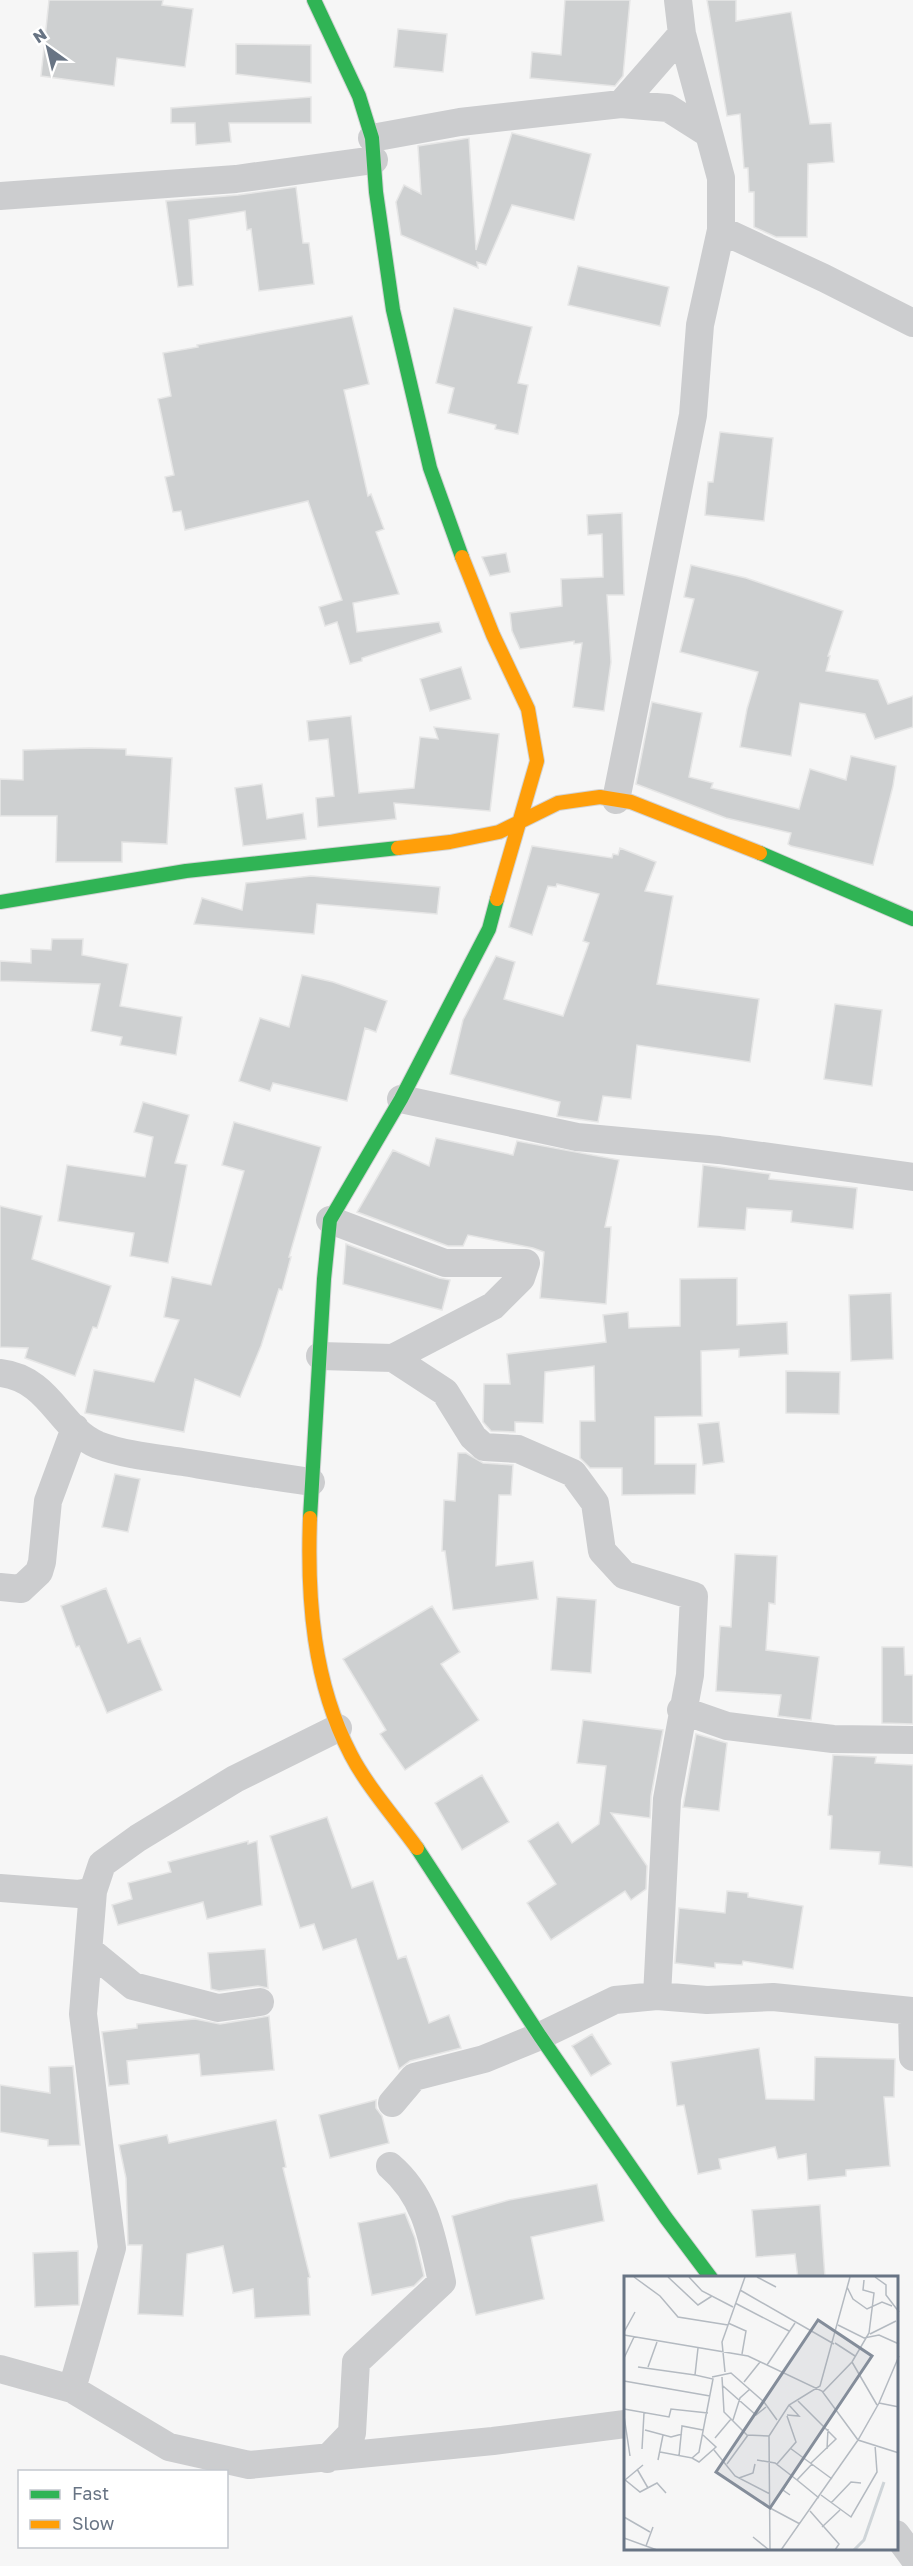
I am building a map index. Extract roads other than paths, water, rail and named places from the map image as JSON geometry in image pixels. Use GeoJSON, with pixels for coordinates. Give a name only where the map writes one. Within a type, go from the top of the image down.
{"type":"FeatureCollection","features":[{"type":"Feature","properties":{"kind":"street"},"geometry":{"type":"LineString","coordinates":[[314,0],[359,96],[373,149],[393,310],[430,468],[462,558],[493,635],[528,709],[537,760],[489,929],[401,1099],[330,1220],[316,1439],[311,1482],[308,1563],[316,1658],[338,1728],[352,1756],[429,1865],[540,2036],[666,2218],[710,2276]]}},
{"type":"Feature","properties":{"kind":"street"},"geometry":{"type":"LineString","coordinates":[[616,800],[693,415],[700,324],[721,230],[722,178],[682,34],[678,0]]}},
{"type":"Feature","properties":{"kind":"street"},"geometry":{"type":"LineString","coordinates":[[621,104],[682,34]]}},
{"type":"Feature","properties":{"kind":"street"},"geometry":{"type":"LineString","coordinates":[[0,196],[236,179],[373,149],[460,122],[621,104],[668,108],[709,134]]}},
{"type":"Feature","properties":{"kind":"street"},"geometry":{"type":"LineString","coordinates":[[721,230],[913,323]]}},
{"type":"Feature","properties":{"kind":"street"},"geometry":{"type":"LineString","coordinates":[[0,902],[186,871],[450,842],[499,832],[558,803],[600,797],[631,802],[719,835],[913,919]]}},
{"type":"Feature","properties":{"kind":"street"},"geometry":{"type":"LineString","coordinates":[[401,1099],[577,1137],[719,1150],[913,1177]]}},
{"type":"Feature","properties":{"kind":"street"},"geometry":{"type":"LineString","coordinates":[[320,1356],[393,1358],[493,1306],[521,1278],[526,1263],[444,1263],[330,1220]]}},
{"type":"Feature","properties":{"kind":"street"},"geometry":{"type":"LineString","coordinates":[[393,1358],[445,1392],[473,1437],[484,1447],[518,1449],[573,1473],[595,1503],[602,1551],[624,1575],[694,1596],[690,1675],[681,1710],[667,1799],[657,1996]]}},
{"type":"Feature","properties":{"kind":"street"},"geometry":{"type":"LineString","coordinates":[[0,1373],[15,1375],[37,1388],[86,1439],[99,1445],[138,1455],[311,1482]]}},
{"type":"Feature","properties":{"kind":"street"},"geometry":{"type":"LineString","coordinates":[[0,1587],[21,1589],[39,1572],[48,1501],[75,1428]]}},
{"type":"Feature","properties":{"kind":"street"},"geometry":{"type":"LineString","coordinates":[[681,1710],[727,1726],[833,1739],[913,1740]]}},
{"type":"Feature","properties":{"kind":"street"},"geometry":{"type":"LineString","coordinates":[[72,2389],[112,2248],[83,2014],[93,1891],[102,1864],[138,1838],[235,1779],[338,1728]]}},
{"type":"Feature","properties":{"kind":"street"},"geometry":{"type":"LineString","coordinates":[[0,1888],[79,1894],[93,1891]]}},
{"type":"Feature","properties":{"kind":"street"},"geometry":{"type":"LineString","coordinates":[[89,1950],[133,1986],[218,2008],[260,2002]]}},
{"type":"Feature","properties":{"kind":"street"},"geometry":{"type":"LineString","coordinates":[[392,2103],[414,2078],[484,2059],[540,2036],[615,2000],[657,1996],[707,2000],[773,1997],[913,2011],[913,2058]]}},
{"type":"Feature","properties":{"kind":"street"},"geometry":{"type":"LineString","coordinates":[[327,2459],[352,2433],[356,2362],[442,2282],[427,2218],[402,2176],[390,2166]]}},
{"type":"Feature","properties":{"kind":"street"},"geometry":{"type":"LineString","coordinates":[[0,2369],[72,2389],[169,2448],[249,2465],[327,2459],[624,2424]]}},
{"type":"Feature","properties":{"kind":"street"},"geometry":{"type":"LineString","coordinates":[[898,2535],[913,2557]]}}]}
